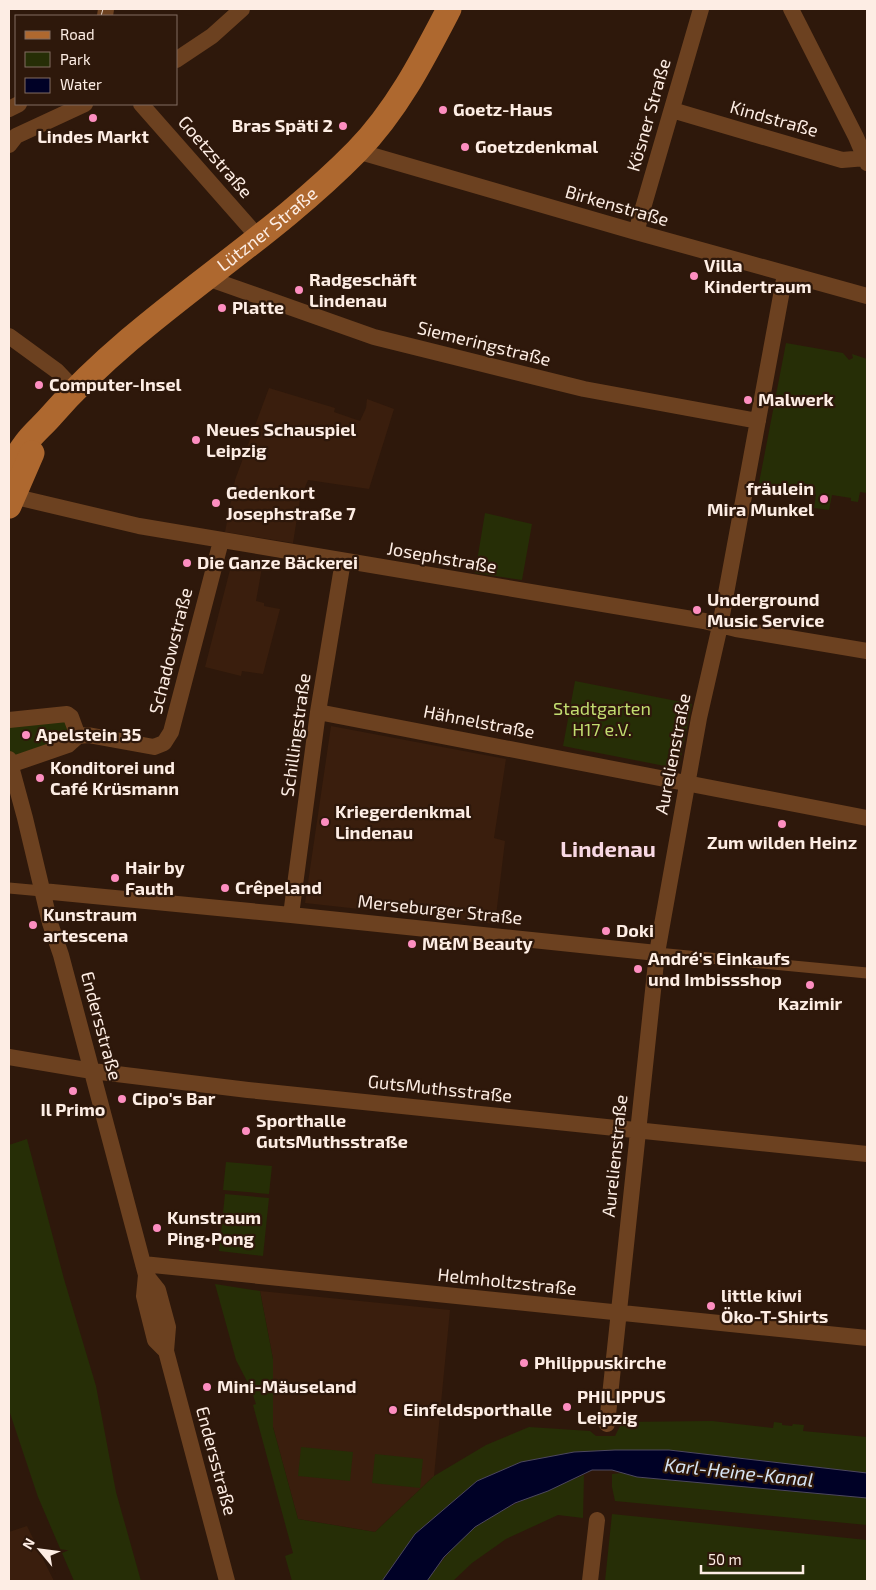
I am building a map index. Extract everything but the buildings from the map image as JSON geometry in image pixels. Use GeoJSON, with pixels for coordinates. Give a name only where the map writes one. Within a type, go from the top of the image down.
{"type":"FeatureCollection","features":[{"type":"Feature","properties":{"kind":"main road","name":"Lützner Straße"},"geometry":{"type":"LineString","coordinates":[[9,469],[29,439],[103,363],[207,278],[260,238],[313,193],[357,151],[390,112],[403,92],[449,9]]}},
{"type":"Feature","properties":{"kind":"main road","name":"Lützner Straße"},"geometry":{"type":"LineString","coordinates":[[11,501],[49,418]]}},
{"type":"Feature","properties":{"kind":"street"},"geometry":{"type":"LineString","coordinates":[[178,59],[212,36],[242,9]]}},
{"type":"Feature","properties":{"kind":"street","name":"Kösner Straße"},"geometry":{"type":"LineString","coordinates":[[636,232],[701,9]]}},
{"type":"Feature","properties":{"kind":"street"},"geometry":{"type":"LineString","coordinates":[[791,9],[866,160]]}},
{"type":"Feature","properties":{"kind":"street"},"geometry":{"type":"LineString","coordinates":[[9,145],[16,136],[83,105]]}},
{"type":"Feature","properties":{"kind":"street","name":"Goetzstraße"},"geometry":{"type":"LineString","coordinates":[[142,105],[260,238]]}},
{"type":"Feature","properties":{"kind":"street","name":"Kindstraße"},"geometry":{"type":"LineString","coordinates":[[672,110],[842,160],[866,160]]}},
{"type":"Feature","properties":{"kind":"street","name":"Birkenstraße"},"geometry":{"type":"LineString","coordinates":[[357,151],[636,232],[867,296]]}},
{"type":"Feature","properties":{"kind":"street","name":"Aurelienstraße"},"geometry":{"type":"LineString","coordinates":[[607,1424],[657,953],[699,718],[720,626],[785,274]]}},
{"type":"Feature","properties":{"kind":"street","name":"Siemeringstraße"},"geometry":{"type":"LineString","coordinates":[[207,278],[374,338],[584,389],[758,420]]}},
{"type":"Feature","properties":{"kind":"street"},"geometry":{"type":"LineString","coordinates":[[9,336],[56,371],[75,390]]}},
{"type":"Feature","properties":{"kind":"street","name":"Josephstraße"},"geometry":{"type":"LineString","coordinates":[[11,501],[220,541],[694,620],[867,652]]}},
{"type":"Feature","properties":{"kind":"street","name":"Schadowstraße"},"geometry":{"type":"LineString","coordinates":[[78,736],[88,735],[154,747],[164,742],[171,732],[220,541]]}},
{"type":"Feature","properties":{"kind":"street","name":"Schillingstraße"},"geometry":{"type":"LineString","coordinates":[[291,915],[318,712],[343,561]]}},
{"type":"Feature","properties":{"kind":"street","name":"Hähnelstraße"},"geometry":{"type":"LineString","coordinates":[[318,712],[867,818]]}},
{"type":"Feature","properties":{"kind":"street"},"geometry":{"type":"LineString","coordinates":[[9,720],[63,713],[68,714],[78,736],[68,745],[10,762]]}},
{"type":"Feature","properties":{"kind":"street","name":"Endersstraße"},"geometry":{"type":"LineString","coordinates":[[10,762],[50,922],[61,955],[145,1270],[158,1290],[168,1327],[166,1351],[227,1581]]}},
{"type":"Feature","properties":{"kind":"street","name":"Merseburger Straße"},"geometry":{"type":"LineString","coordinates":[[9,888],[867,973]]}},
{"type":"Feature","properties":{"kind":"street","name":"GutsMuthsstraße"},"geometry":{"type":"LineString","coordinates":[[9,1057],[92,1070],[248,1090],[867,1154]]}},
{"type":"Feature","properties":{"kind":"street","name":"Helmholtzstraße"},"geometry":{"type":"LineString","coordinates":[[145,1270],[867,1338]]}},
{"type":"Feature","properties":{"kind":"street"},"geometry":{"type":"LineString","coordinates":[[590,1581],[597,1520]]}},
{"type":"Feature","properties":{"kind":"shaded area"},"geometry":{"type":"Polygon","coordinates":[[[269,388],[335,408],[334,412],[360,421],[366,408],[367,399],[394,409],[369,489],[308,480],[300,499],[293,543],[225,532],[235,480],[269,388]]]}},
{"type":"Feature","properties":{"kind":"shaded area"},"geometry":{"type":"Polygon","coordinates":[[[239,558],[263,562],[256,601],[264,603],[264,606],[280,609],[263,674],[242,671],[241,676],[205,667],[232,562],[239,558]]]}},
{"type":"Feature","properties":{"kind":"shaded area"},"geometry":{"type":"Polygon","coordinates":[[[331,726],[506,759],[494,838],[505,841],[495,924],[305,903],[331,726]]]}},
{"type":"Feature","properties":{"kind":"shaded area"},"geometry":{"type":"Polygon","coordinates":[[[260,1291],[450,1310],[434,1476],[375,1532],[298,1519],[273,1427],[273,1359],[260,1291]]]}},
{"type":"Feature","properties":{"kind":"shaded area"},"geometry":{"type":"Polygon","coordinates":[[[27,1526],[54,1581],[9,1581],[9,1532],[27,1526]]]}},
{"type":"Feature","properties":{"kind":"green space"},"geometry":{"type":"Polygon","coordinates":[[[786,343],[843,353],[849,360],[853,358],[852,354],[867,359],[867,493],[860,492],[858,502],[851,501],[851,498],[832,495],[829,510],[814,508],[816,494],[759,483],[786,343]]]}},
{"type":"Feature","properties":{"kind":"green space"},"geometry":{"type":"Polygon","coordinates":[[[485,513],[532,524],[522,580],[475,573],[485,513]]]}},
{"type":"Feature","properties":{"kind":"green space","name":"Stadtgarten H17 e.V."},"geometry":{"type":"Polygon","coordinates":[[[575,681],[692,704],[680,762],[675,768],[563,746],[575,681]]]}},
{"type":"Feature","properties":{"kind":"green space"},"geometry":{"type":"Polygon","coordinates":[[[63,713],[78,736],[9,759],[9,720],[63,713]]]}},
{"type":"Feature","properties":{"kind":"green space"},"geometry":{"type":"Polygon","coordinates":[[[27,1139],[64,1279],[96,1386],[116,1492],[141,1581],[74,1581],[38,1497],[9,1410],[9,1145],[27,1139]]]}},
{"type":"Feature","properties":{"kind":"green space"},"geometry":{"type":"Polygon","coordinates":[[[226,1162],[272,1166],[269,1194],[223,1190],[226,1162]]]}},
{"type":"Feature","properties":{"kind":"green space"},"geometry":{"type":"Polygon","coordinates":[[[225,1194],[269,1198],[263,1256],[219,1251],[225,1194]]]}},
{"type":"Feature","properties":{"kind":"green space","name":"Karl-Heine-Kanal"},"geometry":{"type":"Polygon","coordinates":[[[215,1284],[260,1291],[273,1359],[273,1427],[298,1519],[375,1532],[434,1476],[486,1445],[529,1427],[590,1431],[596,1436],[615,1436],[622,1422],[712,1421],[773,1428],[774,1422],[792,1426],[793,1424],[804,1425],[803,1431],[867,1437],[867,1473],[669,1450],[574,1452],[521,1462],[477,1481],[415,1534],[382,1581],[292,1581],[285,1556],[293,1553],[253,1405],[256,1404],[251,1389],[236,1360],[215,1284]]]}},
{"type":"Feature","properties":{"kind":"green space"},"geometry":{"type":"Polygon","coordinates":[[[301,1447],[353,1452],[350,1481],[298,1476],[301,1447]]]}},
{"type":"Feature","properties":{"kind":"green space"},"geometry":{"type":"Polygon","coordinates":[[[375,1454],[423,1459],[420,1488],[372,1483],[375,1454]]]}},
{"type":"Feature","properties":{"kind":"green space"},"geometry":{"type":"Polygon","coordinates":[[[622,1473],[637,1477],[867,1498],[867,1525],[615,1501],[612,1474],[622,1473]]]}},
{"type":"Feature","properties":{"kind":"green space"},"geometry":{"type":"Polygon","coordinates":[[[584,1475],[583,1518],[558,1515],[506,1539],[472,1563],[453,1581],[427,1581],[455,1545],[488,1519],[528,1498],[584,1475]]]}},
{"type":"Feature","properties":{"kind":"green space"},"geometry":{"type":"Polygon","coordinates":[[[612,1514],[867,1540],[867,1581],[605,1581],[612,1514]]]}},
{"type":"Feature","properties":{"kind":"water"},"geometry":{"type":"Polygon","coordinates":[[[669,1450],[867,1473],[867,1498],[637,1477],[612,1470],[592,1470],[548,1491],[515,1503],[475,1527],[444,1557],[427,1581],[382,1581],[415,1534],[477,1481],[521,1462],[574,1452],[669,1450]]]}},
{"type":"Feature","properties":{"kind":"tram line"},"geometry":{"type":"LineString","coordinates":[[101,15],[103,9]]}},
{"type":"Feature","properties":{"kind":"place","name":"Goetz-Haus"},"geometry":{"type":"Point","coordinates":[443,110]}},
{"type":"Feature","properties":{"kind":"place","name":"Lindes Markt"},"geometry":{"type":"Point","coordinates":[93,118]}},
{"type":"Feature","properties":{"kind":"place","name":"Bras Späti 2"},"geometry":{"type":"Point","coordinates":[343,126]}},
{"type":"Feature","properties":{"kind":"place","name":"Goetzdenkmal"},"geometry":{"type":"Point","coordinates":[465,147]}},
{"type":"Feature","properties":{"kind":"place","name":"Villa Kindertraum"},"geometry":{"type":"Point","coordinates":[694,276]}},
{"type":"Feature","properties":{"kind":"place","name":"Radgeschäft Lindenau"},"geometry":{"type":"Point","coordinates":[299,290]}},
{"type":"Feature","properties":{"kind":"place","name":"Platte"},"geometry":{"type":"Point","coordinates":[222,308]}},
{"type":"Feature","properties":{"kind":"place","name":"Computer-Insel"},"geometry":{"type":"Point","coordinates":[39,385]}},
{"type":"Feature","properties":{"kind":"place","name":"Malwerk"},"geometry":{"type":"Point","coordinates":[748,400]}},
{"type":"Feature","properties":{"kind":"place","name":"Neues Schauspiel Leipzig"},"geometry":{"type":"Point","coordinates":[196,440]}},
{"type":"Feature","properties":{"kind":"place","name":"fräulein Mira Munkel"},"geometry":{"type":"Point","coordinates":[824,499]}},
{"type":"Feature","properties":{"kind":"place","name":"Gedenkort Josephstraße 7"},"geometry":{"type":"Point","coordinates":[216,503]}},
{"type":"Feature","properties":{"kind":"place","name":"Die Ganze Bäckerei"},"geometry":{"type":"Point","coordinates":[187,563]}},
{"type":"Feature","properties":{"kind":"place","name":"Underground Music Service"},"geometry":{"type":"Point","coordinates":[697,610]}},
{"type":"Feature","properties":{"kind":"place","name":"Apelstein 35"},"geometry":{"type":"Point","coordinates":[26,735]}},
{"type":"Feature","properties":{"kind":"place","name":"Konditorei und Café Krüsmann"},"geometry":{"type":"Point","coordinates":[40,778]}},
{"type":"Feature","properties":{"kind":"place","name":"Kriegerdenkmal Lindenau"},"geometry":{"type":"Point","coordinates":[325,822]}},
{"type":"Feature","properties":{"kind":"place","name":"Zum wilden Heinz"},"geometry":{"type":"Point","coordinates":[782,824]}},
{"type":"Feature","properties":{"kind":"place","name":"Hair by Fauth"},"geometry":{"type":"Point","coordinates":[115,878]}},
{"type":"Feature","properties":{"kind":"place","name":"Crêpeland"},"geometry":{"type":"Point","coordinates":[225,888]}},
{"type":"Feature","properties":{"kind":"place","name":"Kunstraum artescena"},"geometry":{"type":"Point","coordinates":[33,925]}},
{"type":"Feature","properties":{"kind":"place","name":"Doki"},"geometry":{"type":"Point","coordinates":[606,931]}},
{"type":"Feature","properties":{"kind":"place","name":"M&M Beauty"},"geometry":{"type":"Point","coordinates":[412,944]}},
{"type":"Feature","properties":{"kind":"place","name":"André's Einkaufs und Imbissshop"},"geometry":{"type":"Point","coordinates":[638,969]}},
{"type":"Feature","properties":{"kind":"place","name":"Kazimir"},"geometry":{"type":"Point","coordinates":[810,985]}},
{"type":"Feature","properties":{"kind":"place","name":"Il Primo"},"geometry":{"type":"Point","coordinates":[73,1091]}},
{"type":"Feature","properties":{"kind":"place","name":"Cipo's Bar"},"geometry":{"type":"Point","coordinates":[122,1099]}},
{"type":"Feature","properties":{"kind":"place","name":"Sporthalle GutsMuthsstraße"},"geometry":{"type":"Point","coordinates":[246,1131]}},
{"type":"Feature","properties":{"kind":"place","name":"Kunstraum Ping•Pong"},"geometry":{"type":"Point","coordinates":[157,1228]}},
{"type":"Feature","properties":{"kind":"place","name":"little kiwi Öko-T-Shirts"},"geometry":{"type":"Point","coordinates":[711,1306]}},
{"type":"Feature","properties":{"kind":"place","name":"Philippuskirche"},"geometry":{"type":"Point","coordinates":[524,1363]}},
{"type":"Feature","properties":{"kind":"place","name":"Mini-Mäuseland"},"geometry":{"type":"Point","coordinates":[207,1387]}},
{"type":"Feature","properties":{"kind":"place","name":"PHILIPPUS Leipzig"},"geometry":{"type":"Point","coordinates":[567,1407]}},
{"type":"Feature","properties":{"kind":"place","name":"Einfeldsporthalle"},"geometry":{"type":"Point","coordinates":[393,1410]}},
{"type":"Feature","properties":{"kind":"district","name":"Lindenau"},"geometry":{"type":"Point","coordinates":[608,849]}}]}
